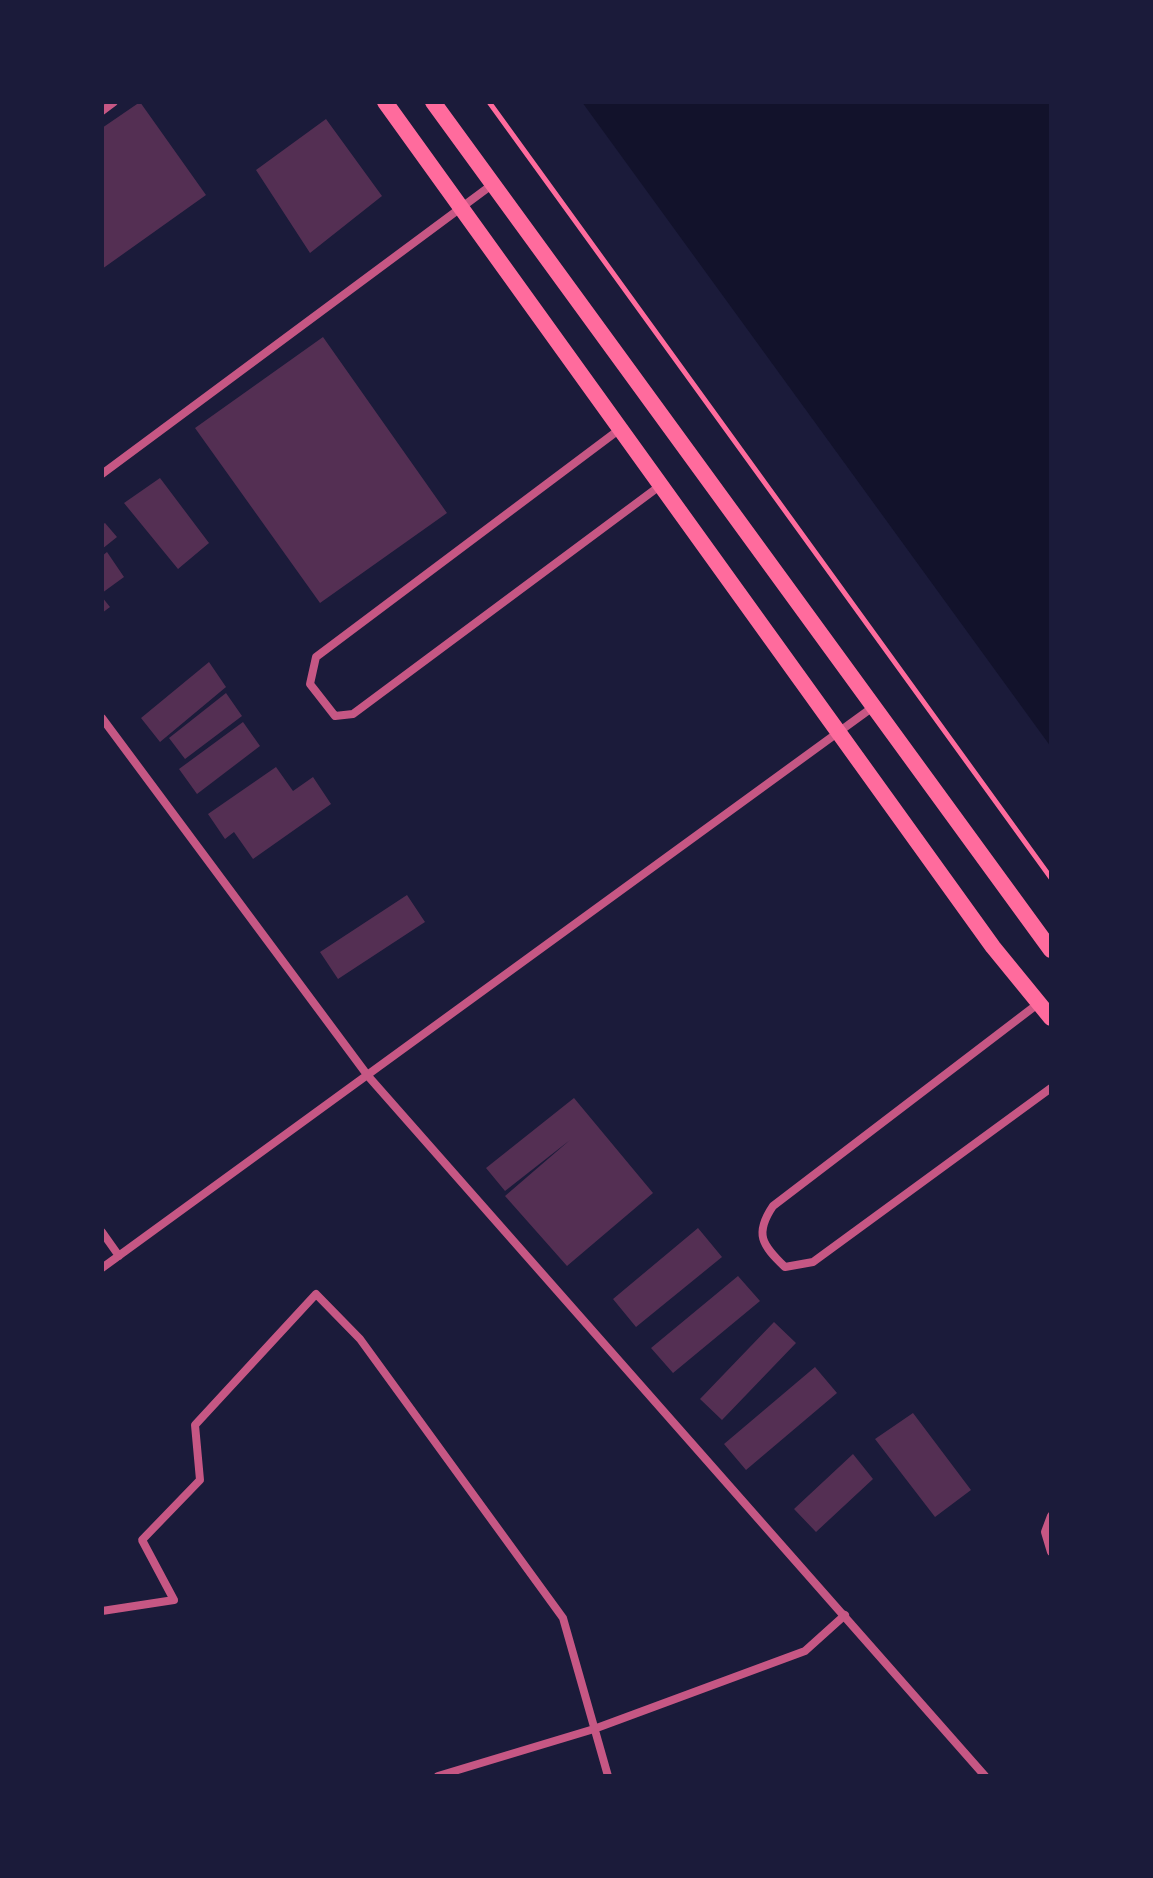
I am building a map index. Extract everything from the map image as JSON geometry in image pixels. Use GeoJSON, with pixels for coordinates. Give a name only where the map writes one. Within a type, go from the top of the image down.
{"type":"FeatureCollection","features":[{"type":"Feature","properties":{"kind":"main road"},"geometry":{"type":"LineString","coordinates":[[385,102],[993,947],[1051,1018]]}},
{"type":"Feature","properties":{"kind":"main road"},"geometry":{"type":"LineString","coordinates":[[433,102],[1051,950]]}},
{"type":"Feature","properties":{"kind":"street"},"geometry":{"type":"LineString","coordinates":[[102,111],[114,102]]}},
{"type":"Feature","properties":{"kind":"street"},"geometry":{"type":"LineString","coordinates":[[102,474],[493,184]]}},
{"type":"Feature","properties":{"kind":"street"},"geometry":{"type":"LineString","coordinates":[[620,429],[316,657],[310,684],[335,716],[353,714],[661,485]]}},
{"type":"Feature","properties":{"kind":"street"},"geometry":{"type":"LineString","coordinates":[[102,1268],[873,707]]}},
{"type":"Feature","properties":{"kind":"street"},"geometry":{"type":"LineString","coordinates":[[102,718],[368,1076],[985,1776]]}},
{"type":"Feature","properties":{"kind":"street"},"geometry":{"type":"LineString","coordinates":[[1039,1003],[773,1206],[762,1222],[762,1237],[770,1252],[785,1267],[813,1262],[1051,1088]]}},
{"type":"Feature","properties":{"kind":"street"},"geometry":{"type":"LineString","coordinates":[[102,1232],[119,1256]]}},
{"type":"Feature","properties":{"kind":"street"},"geometry":{"type":"LineString","coordinates":[[102,1611],[174,1600],[142,1540],[200,1480],[195,1425],[316,1294],[360,1339],[563,1618],[608,1776]]}},
{"type":"Feature","properties":{"kind":"street"},"geometry":{"type":"LineString","coordinates":[[1051,1516],[1045,1532],[1051,1552]]}},
{"type":"Feature","properties":{"kind":"street"},"geometry":{"type":"LineString","coordinates":[[438,1776],[594,1729],[805,1651],[845,1615]]}},
{"type":"Feature","properties":{"kind":"path"},"geometry":{"type":"LineString","coordinates":[[489,102],[1051,878]]}},
{"type":"Feature","properties":{"kind":"shaded area"},"geometry":{"type":"Polygon","coordinates":[[[582,102],[1051,102],[1051,747],[582,102]]]}},
{"type":"Feature","properties":{"kind":"building"},"geometry":{"type":"Polygon","coordinates":[[[140,102],[206,195],[102,269],[102,128],[140,102]]]}},
{"type":"Feature","properties":{"kind":"building"},"geometry":{"type":"Polygon","coordinates":[[[326,119],[382,196],[310,253],[256,170],[326,119]]]}},
{"type":"Feature","properties":{"kind":"building"},"geometry":{"type":"Polygon","coordinates":[[[323,337],[447,513],[320,603],[195,428],[323,337]]]}},
{"type":"Feature","properties":{"kind":"building"},"geometry":{"type":"Polygon","coordinates":[[[160,478],[209,543],[178,569],[124,503],[160,478]]]}},
{"type":"Feature","properties":{"kind":"building"},"geometry":{"type":"Polygon","coordinates":[[[105,523],[117,537],[102,549],[102,525],[105,523]]]}},
{"type":"Feature","properties":{"kind":"building"},"geometry":{"type":"Polygon","coordinates":[[[107,552],[124,577],[102,593],[102,556],[107,552]]]}},
{"type":"Feature","properties":{"kind":"building"},"geometry":{"type":"Polygon","coordinates":[[[102,597],[110,607],[102,613],[102,597]]]}},
{"type":"Feature","properties":{"kind":"building"},"geometry":{"type":"Polygon","coordinates":[[[209,662],[226,687],[160,742],[141,718],[209,662]]]}},
{"type":"Feature","properties":{"kind":"building"},"geometry":{"type":"Polygon","coordinates":[[[226,693],[242,716],[185,759],[169,738],[226,693]]]}},
{"type":"Feature","properties":{"kind":"building"},"geometry":{"type":"Polygon","coordinates":[[[243,722],[260,746],[197,794],[179,769],[243,722]]]}},
{"type":"Feature","properties":{"kind":"building"},"geometry":{"type":"Polygon","coordinates":[[[276,767],[293,791],[313,777],[331,804],[253,859],[234,832],[225,839],[208,814],[276,767]]]}},
{"type":"Feature","properties":{"kind":"building"},"geometry":{"type":"Polygon","coordinates":[[[407,895],[425,922],[338,979],[320,952],[407,895]]]}},
{"type":"Feature","properties":{"kind":"building"},"geometry":{"type":"Polygon","coordinates":[[[574,1098],[653,1193],[567,1266],[505,1196],[570,1140],[505,1191],[486,1168],[574,1098]]]}},
{"type":"Feature","properties":{"kind":"building"},"geometry":{"type":"Polygon","coordinates":[[[698,1228],[722,1257],[636,1327],[613,1299],[698,1228]]]}},
{"type":"Feature","properties":{"kind":"building"},"geometry":{"type":"Polygon","coordinates":[[[738,1276],[760,1301],[673,1373],[651,1348],[738,1276]]]}},
{"type":"Feature","properties":{"kind":"building"},"geometry":{"type":"Polygon","coordinates":[[[774,1322],[796,1343],[722,1420],[700,1399],[774,1322]]]}},
{"type":"Feature","properties":{"kind":"building"},"geometry":{"type":"Polygon","coordinates":[[[815,1367],[837,1393],[746,1470],[724,1444],[815,1367]]]}},
{"type":"Feature","properties":{"kind":"building"},"geometry":{"type":"Polygon","coordinates":[[[913,1413],[971,1490],[935,1517],[875,1439],[913,1413]]]}},
{"type":"Feature","properties":{"kind":"building"},"geometry":{"type":"Polygon","coordinates":[[[853,1454],[873,1479],[816,1532],[794,1509],[853,1454]]]}}]}
